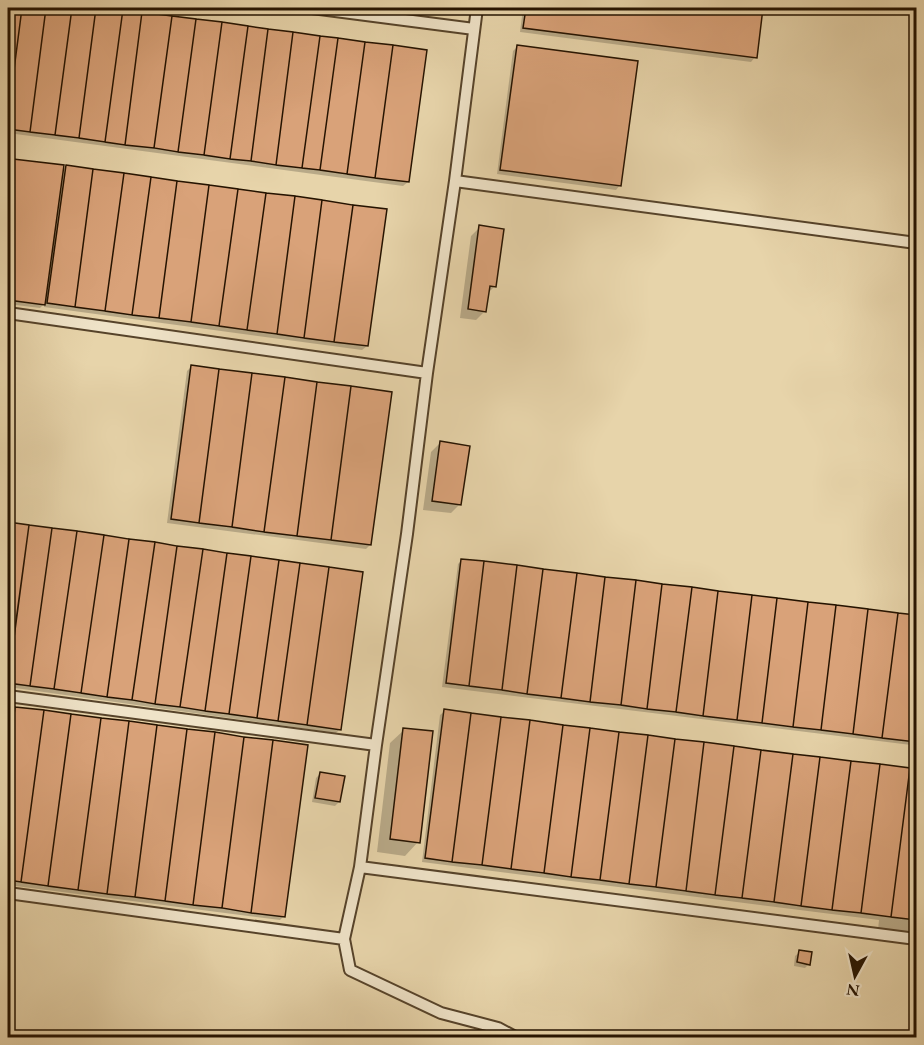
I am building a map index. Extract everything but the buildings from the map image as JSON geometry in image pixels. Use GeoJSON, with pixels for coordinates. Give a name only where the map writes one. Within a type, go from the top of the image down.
{"type":"FeatureCollection","features":[{"type":"Feature","properties":{"kind":"lane"},"geometry":{"type":"LineString","coordinates":[[312,8],[474,29]]}},
{"type":"Feature","properties":{"kind":"lane"},"geometry":{"type":"LineString","coordinates":[[477,8],[360,867],[344,939],[350,970],[441,1013],[498,1028],[517,1038]]}},
{"type":"Feature","properties":{"kind":"lane"},"geometry":{"type":"LineString","coordinates":[[455,181],[916,243]]}},
{"type":"Feature","properties":{"kind":"lane"},"geometry":{"type":"LineString","coordinates":[[8,313],[427,373]]}},
{"type":"Feature","properties":{"kind":"lane"},"geometry":{"type":"LineString","coordinates":[[8,696],[376,745]]}},
{"type":"Feature","properties":{"kind":"lane"},"geometry":{"type":"LineString","coordinates":[[360,867],[916,939]]}},
{"type":"Feature","properties":{"kind":"lane"},"geometry":{"type":"LineString","coordinates":[[8,893],[344,939]]}}]}
